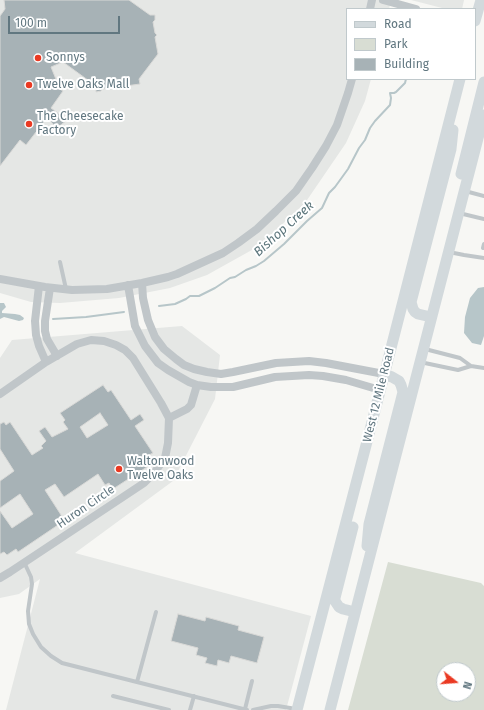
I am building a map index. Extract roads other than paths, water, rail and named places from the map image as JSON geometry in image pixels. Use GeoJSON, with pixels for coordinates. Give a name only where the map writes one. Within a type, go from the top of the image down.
{"type":"FeatureCollection","features":[{"type":"Feature","properties":{"kind":"main road"},"geometry":{"type":"LineString","coordinates":[[476,18],[481,0]]}},
{"type":"Feature","properties":{"kind":"main road"},"geometry":{"type":"LineString","coordinates":[[449,250],[447,230],[484,82]]}},
{"type":"Feature","properties":{"kind":"main road"},"geometry":{"type":"LineString","coordinates":[[432,317],[415,312],[411,302],[451,149],[459,83]]}},
{"type":"Feature","properties":{"kind":"main road","name":"West 12 Mile Road"},"geometry":{"type":"LineString","coordinates":[[298,710],[459,83]]}},
{"type":"Feature","properties":{"kind":"main road"},"geometry":{"type":"LineString","coordinates":[[330,710],[484,115]]}},
{"type":"Feature","properties":{"kind":"main road"},"geometry":{"type":"LineString","coordinates":[[364,576],[369,524],[403,392],[399,382],[384,374]]}},
{"type":"Feature","properties":{"kind":"main road"},"geometry":{"type":"LineString","coordinates":[[355,612],[340,607],[335,601],[335,598],[366,474],[366,444]]}},
{"type":"Feature","properties":{"kind":"street"},"geometry":{"type":"LineString","coordinates":[[383,0],[412,8]]}},
{"type":"Feature","properties":{"kind":"street"},"geometry":{"type":"LineString","coordinates":[[0,279],[66,290],[107,288],[142,283],[177,274],[223,253],[257,229],[296,191],[326,146],[342,114],[352,80]]}},
{"type":"Feature","properties":{"kind":"street"},"geometry":{"type":"LineString","coordinates":[[142,283],[148,320],[155,337],[164,349],[176,359],[184,365],[194,369],[221,374],[276,363],[309,361],[384,374]]}},
{"type":"Feature","properties":{"kind":"street"},"geometry":{"type":"LineString","coordinates":[[128,285],[135,326],[145,346],[154,358],[168,370],[189,382],[197,385],[219,388],[233,387],[275,377],[309,375],[346,380],[380,390]]}},
{"type":"Feature","properties":{"kind":"street"},"geometry":{"type":"LineString","coordinates":[[39,286],[35,321],[36,335],[46,362]]}},
{"type":"Feature","properties":{"kind":"street"},"geometry":{"type":"LineString","coordinates":[[50,288],[45,320],[45,331],[47,339],[57,356]]}},
{"type":"Feature","properties":{"kind":"street"},"geometry":{"type":"LineString","coordinates":[[0,394],[46,362],[77,344],[91,340],[104,341],[125,350],[132,358],[169,418],[187,409],[191,405],[197,385]]}},
{"type":"Feature","properties":{"kind":"street","name":"Huron Circle"},"geometry":{"type":"LineString","coordinates":[[0,578],[144,482],[154,473],[165,458],[168,443],[169,418]]}},
{"type":"Feature","properties":{"kind":"lane"},"geometry":{"type":"LineString","coordinates":[[464,191],[484,196]]}},
{"type":"Feature","properties":{"kind":"lane"},"geometry":{"type":"LineString","coordinates":[[459,213],[484,220]]}},
{"type":"Feature","properties":{"kind":"lane"},"geometry":{"type":"LineString","coordinates":[[449,250],[464,255],[484,258]]}},
{"type":"Feature","properties":{"kind":"lane"},"geometry":{"type":"LineString","coordinates":[[60,262],[66,290]]}},
{"type":"Feature","properties":{"kind":"lane"},"geometry":{"type":"LineString","coordinates":[[423,349],[460,358],[471,366]]}},
{"type":"Feature","properties":{"kind":"lane"},"geometry":{"type":"LineString","coordinates":[[420,362],[458,370],[471,366],[484,368]]}},
{"type":"Feature","properties":{"kind":"lane"},"geometry":{"type":"LineString","coordinates":[[24,562],[31,577],[32,584],[28,611],[33,634],[41,647],[62,663],[246,710],[252,681]]}},
{"type":"Feature","properties":{"kind":"lane"},"geometry":{"type":"LineString","coordinates":[[137,682],[156,612]]}},
{"type":"Feature","properties":{"kind":"lane"},"geometry":{"type":"LineString","coordinates":[[113,696],[169,710]]}},
{"type":"Feature","properties":{"kind":"lane"},"geometry":{"type":"LineString","coordinates":[[190,710],[194,696]]}},
{"type":"Feature","properties":{"kind":"lane"},"geometry":{"type":"LineString","coordinates":[[253,710],[278,706],[298,710]]}},
{"type":"Feature","properties":{"kind":"waterway","name":"Bishop Creek"},"geometry":{"type":"LineString","coordinates":[[159,306],[175,304],[190,296],[199,296],[230,278],[256,266],[284,244],[322,208],[329,193],[348,169],[365,140],[370,128],[390,105],[390,93],[396,92],[405,83],[406,80]]}},
{"type":"Feature","properties":{"kind":"waterway","name":"Bishop Creek"},"geometry":{"type":"LineString","coordinates":[[53,319],[86,317],[124,312]]}},
{"type":"Feature","properties":{"kind":"place","name":"Sonnys"},"geometry":{"type":"Point","coordinates":[38,58]}},
{"type":"Feature","properties":{"kind":"place","name":"Twelve Oaks Mall"},"geometry":{"type":"Point","coordinates":[29,85]}},
{"type":"Feature","properties":{"kind":"place","name":"The Cheesecake Factory"},"geometry":{"type":"Point","coordinates":[29,124]}},
{"type":"Feature","properties":{"kind":"place","name":"Waltonwood Twelve Oaks"},"geometry":{"type":"Point","coordinates":[119,469]}}]}
